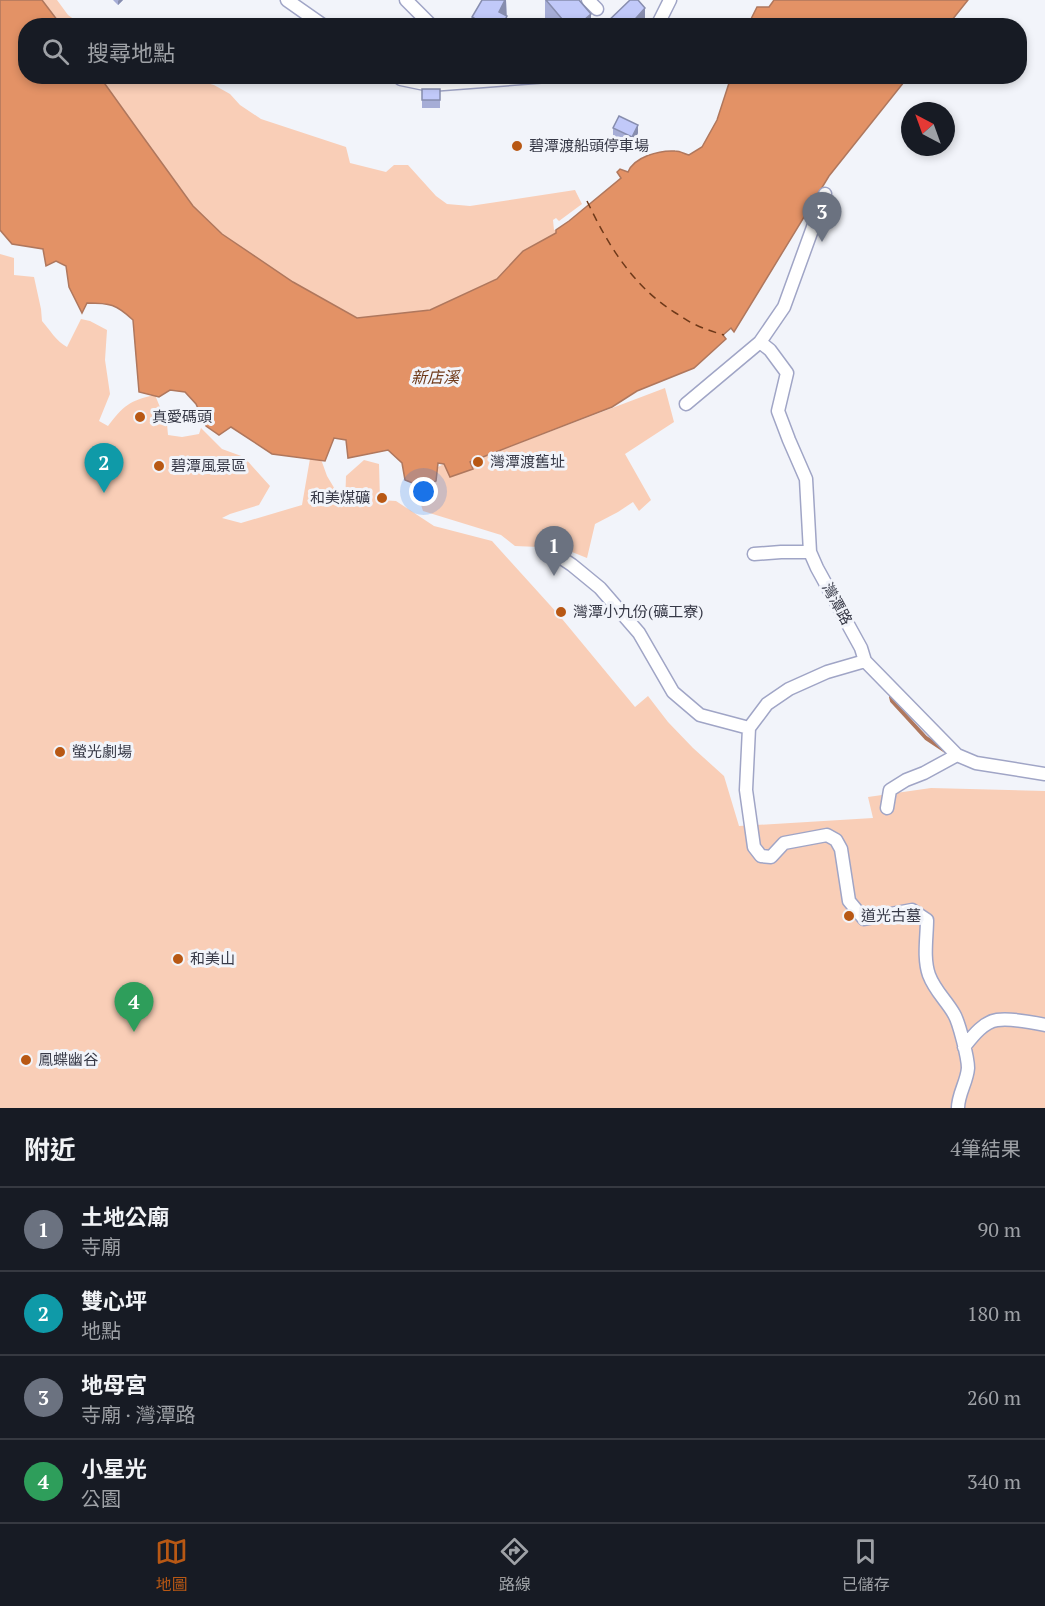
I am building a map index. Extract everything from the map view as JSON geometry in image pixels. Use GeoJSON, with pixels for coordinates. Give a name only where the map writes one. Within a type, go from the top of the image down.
{"type":"FeatureCollection","features":[{"type":"Feature","properties":{"kind":"street"},"geometry":{"type":"LineString","coordinates":[[287,0],[313,18]]}},
{"type":"Feature","properties":{"kind":"street"},"geometry":{"type":"LineString","coordinates":[[406,0],[424,18]]}},
{"type":"Feature","properties":{"kind":"street"},"geometry":{"type":"LineString","coordinates":[[661,18],[670,0]]}},
{"type":"Feature","properties":{"kind":"street"},"geometry":{"type":"LineString","coordinates":[[422,84],[430,86],[450,84]]}},
{"type":"Feature","properties":{"kind":"street"},"geometry":{"type":"LineString","coordinates":[[686,404],[760,342],[784,307],[825,194]]}},
{"type":"Feature","properties":{"kind":"street","name":"灣潭路"},"geometry":{"type":"LineString","coordinates":[[760,342],[770,350],[787,372],[778,411],[806,479],[810,552],[861,648],[865,661],[957,755],[976,763],[1045,774]]}},
{"type":"Feature","properties":{"kind":"street"},"geometry":{"type":"LineString","coordinates":[[551,545],[554,553],[600,588],[639,633],[672,692],[700,715],[749,728]]}},
{"type":"Feature","properties":{"kind":"street"},"geometry":{"type":"LineString","coordinates":[[754,554],[810,552]]}},
{"type":"Feature","properties":{"kind":"street"},"geometry":{"type":"LineString","coordinates":[[865,661],[827,672],[789,689],[767,704],[749,728],[746,790],[754,847],[761,856],[771,857],[784,843],[827,835],[836,840],[841,849],[849,901],[864,919],[912,910],[927,920],[928,972],[935,988],[956,1015],[968,1068],[958,1100],[958,1108]]}},
{"type":"Feature","properties":{"kind":"street"},"geometry":{"type":"LineString","coordinates":[[887,808],[890,790],[957,755]]}},
{"type":"Feature","properties":{"kind":"street"},"geometry":{"type":"LineString","coordinates":[[964,1047],[977,1032],[995,1020],[1045,1025]]}},
{"type":"Feature","properties":{"kind":"shaded area"},"geometry":{"type":"Polygon","coordinates":[[[42,0],[57,0],[72,18],[56,18],[42,0]]]}},
{"type":"Feature","properties":{"kind":"shaded area"},"geometry":{"type":"Polygon","coordinates":[[[105,84],[210,84],[230,94],[240,105],[261,119],[346,147],[350,163],[386,172],[394,165],[408,165],[436,196],[447,204],[470,206],[575,190],[582,204],[559,221],[556,218],[553,220],[556,233],[523,251],[498,279],[430,310],[357,318],[293,282],[222,234],[193,206],[105,84]]]}},
{"type":"Feature","properties":{"kind":"shaded area"},"geometry":{"type":"Polygon","coordinates":[[[0,254],[14,258],[14,275],[34,277],[42,321],[63,345],[67,347],[81,319],[107,330],[105,360],[110,394],[99,421],[108,426],[128,405],[139,399],[155,395],[167,424],[168,435],[182,437],[199,434],[201,428],[222,449],[244,457],[270,486],[259,505],[222,518],[241,523],[302,505],[312,447],[345,506],[346,476],[364,460],[379,464],[380,500],[396,501],[434,526],[492,541],[558,614],[635,707],[648,696],[668,722],[724,776],[739,826],[873,818],[868,797],[931,788],[1045,791],[1045,1108],[0,1108],[0,254]]]}},
{"type":"Feature","properties":{"kind":"shaded area"},"geometry":{"type":"Polygon","coordinates":[[[665,388],[674,422],[625,454],[651,500],[639,511],[633,502],[595,524],[587,558],[562,548],[515,546],[501,535],[423,511],[413,480],[465,453],[488,455],[665,388]]]}},
{"type":"Feature","properties":{"kind":"water","name":"新店溪"},"geometry":{"type":"Polygon","coordinates":[[[0,0],[42,0],[56,18],[18,18],[18,84],[105,84],[193,206],[222,234],[293,282],[357,318],[430,310],[497,279],[523,251],[556,233],[556,230],[621,178],[617,172],[620,169],[628,172],[641,158],[655,153],[675,151],[689,155],[702,147],[717,120],[729,84],[902,84],[829,176],[734,332],[731,328],[723,335],[726,339],[694,368],[637,391],[612,407],[470,462],[473,469],[450,477],[444,464],[438,463],[436,481],[422,487],[405,480],[402,463],[388,450],[348,458],[346,440],[334,438],[325,461],[272,454],[231,427],[219,435],[206,426],[196,404],[185,392],[170,390],[159,397],[139,392],[133,320],[122,311],[107,304],[87,303],[82,313],[69,287],[66,266],[56,261],[46,266],[43,249],[12,244],[0,230],[0,0]]]}},
{"type":"Feature","properties":{"kind":"water"},"geometry":{"type":"Polygon","coordinates":[[[774,0],[968,0],[954,18],[752,18],[757,7],[769,7],[774,0]]]}},
{"type":"Feature","properties":{"kind":"building"},"geometry":{"type":"Polygon","coordinates":[[[482,0],[505,0],[499,12],[507,16],[506,18],[472,17],[482,0]]]}},
{"type":"Feature","properties":{"kind":"building"},"geometry":{"type":"Polygon","coordinates":[[[546,0],[579,0],[591,14],[586,18],[561,18],[546,0]]]}},
{"type":"Feature","properties":{"kind":"building"},"geometry":{"type":"Polygon","coordinates":[[[630,0],[638,0],[645,8],[636,18],[611,18],[630,0]]]}},
{"type":"Feature","properties":{"kind":"building"},"geometry":{"type":"Polygon","coordinates":[[[422,89],[440,89],[440,100],[422,100],[422,89]]]}},
{"type":"Feature","properties":{"kind":"building"},"geometry":{"type":"Polygon","coordinates":[[[619,116],[638,125],[632,137],[613,128],[619,116]]]}},
{"type":"Feature","properties":{"kind":"waterway"},"geometry":{"type":"LineString","coordinates":[[894,693],[891,697],[892,701],[926,738],[950,754]]}},
{"type":"Feature","properties":{"kind":"ferry route"},"geometry":{"type":"LineString","coordinates":[[587,201],[623,263],[646,289],[659,301],[689,321],[724,335]]}},
{"type":"Feature","properties":{"kind":"place","name":"碧潭渡船頭停車場"},"geometry":{"type":"Point","coordinates":[517,146]}},
{"type":"Feature","properties":{"kind":"place","name":"地母宮"},"geometry":{"type":"Point","coordinates":[822,242]}},
{"type":"Feature","properties":{"kind":"place","name":"真愛碼頭"},"geometry":{"type":"Point","coordinates":[140,417]}},
{"type":"Feature","properties":{"kind":"place","name":"灣潭渡舊址"},"geometry":{"type":"Point","coordinates":[478,462]}},
{"type":"Feature","properties":{"kind":"place","name":"碧潭風景區"},"geometry":{"type":"Point","coordinates":[159,466]}},
{"type":"Feature","properties":{"kind":"place","name":"雙心坪"},"geometry":{"type":"Point","coordinates":[104,493]}},
{"type":"Feature","properties":{"kind":"place","name":"和美煤礦"},"geometry":{"type":"Point","coordinates":[382,498]}},
{"type":"Feature","properties":{"kind":"place","name":"土地公廟"},"geometry":{"type":"Point","coordinates":[554,576]}},
{"type":"Feature","properties":{"kind":"place","name":"灣潭小九份(礦工寮)"},"geometry":{"type":"Point","coordinates":[561,612]}},
{"type":"Feature","properties":{"kind":"place","name":"螢光劇場"},"geometry":{"type":"Point","coordinates":[60,752]}},
{"type":"Feature","properties":{"kind":"place","name":"道光古墓"},"geometry":{"type":"Point","coordinates":[849,916]}},
{"type":"Feature","properties":{"kind":"place","name":"和美山"},"geometry":{"type":"Point","coordinates":[178,959]}},
{"type":"Feature","properties":{"kind":"place","name":"小星光"},"geometry":{"type":"Point","coordinates":[134,1032]}},
{"type":"Feature","properties":{"kind":"place","name":"鳳蝶幽谷"},"geometry":{"type":"Point","coordinates":[26,1060]}}]}
